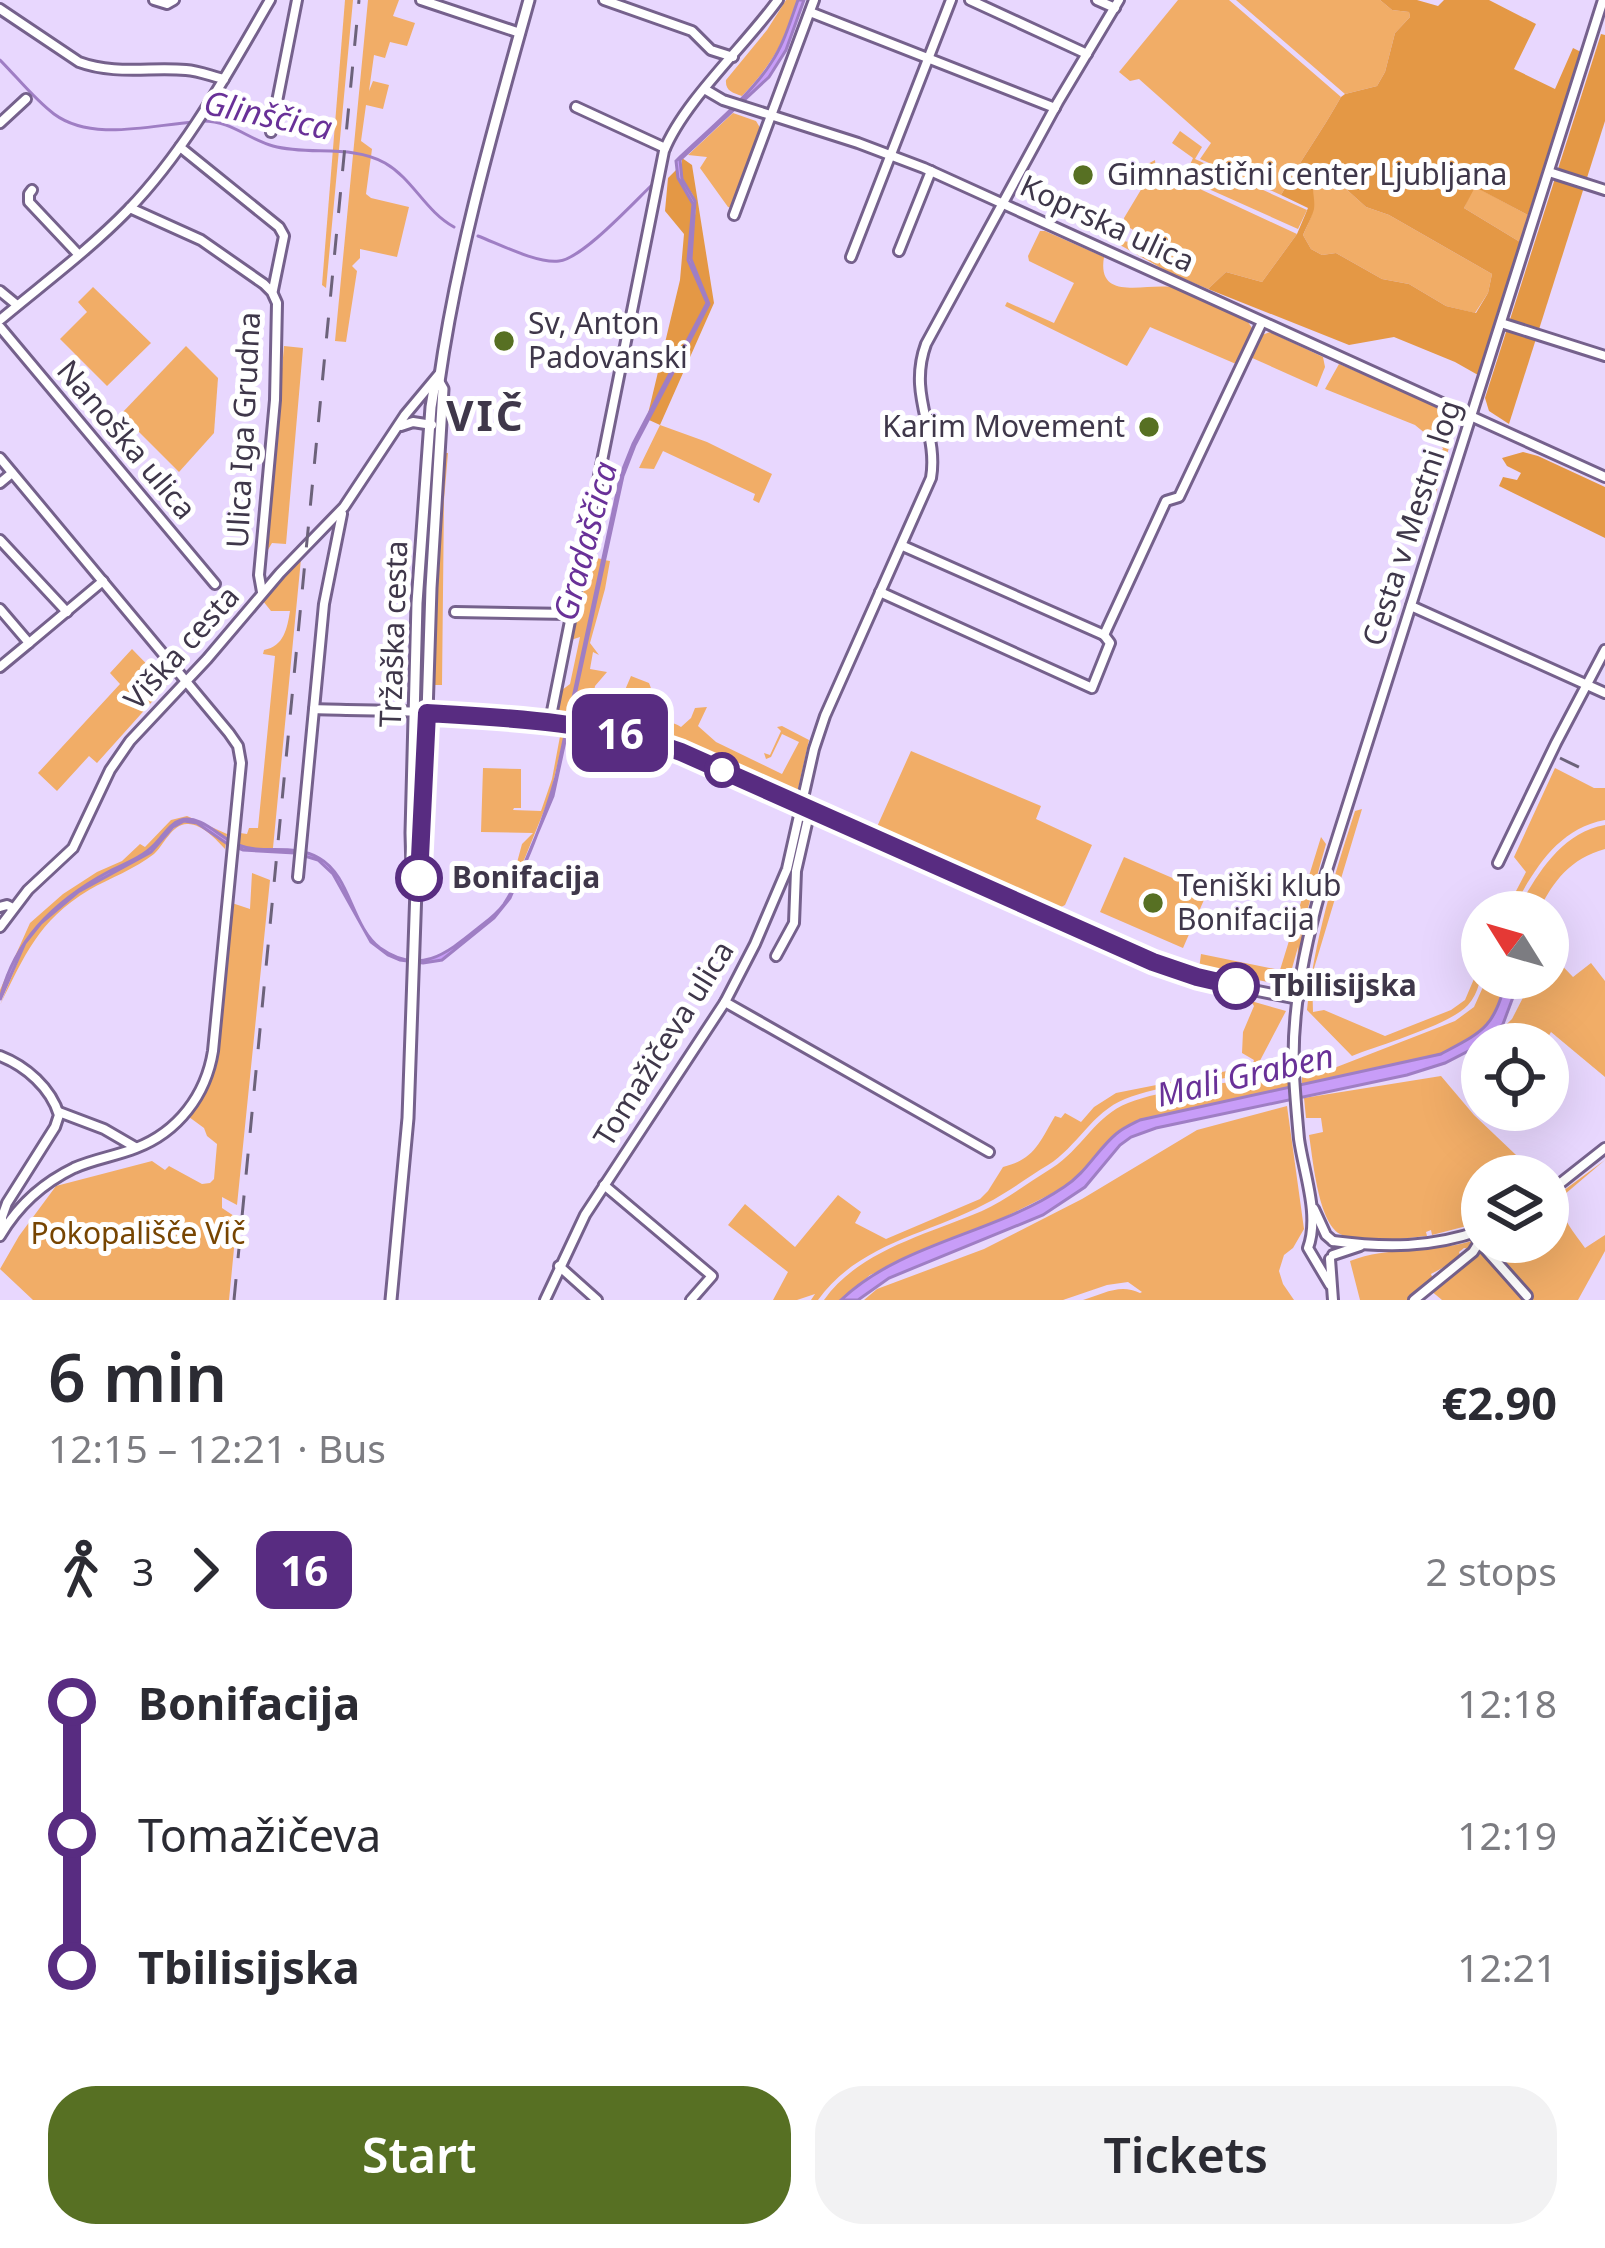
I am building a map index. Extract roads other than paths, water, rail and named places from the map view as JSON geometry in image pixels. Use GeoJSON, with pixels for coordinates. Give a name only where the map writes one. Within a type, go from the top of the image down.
{"type":"FeatureCollection","features":[{"type":"Feature","properties":{"kind":"main road","name":"Tržaška cesta"},"geometry":{"type":"LineString","coordinates":[[391,1300],[408,1118],[414,959],[417,603],[435,425],[458,272],[529,0]]}},
{"type":"Feature","properties":{"kind":"main road","name":"Tržaška cesta"},"geometry":{"type":"LineString","coordinates":[[416,889],[421,871],[435,425]]}},
{"type":"Feature","properties":{"kind":"street"},"geometry":{"type":"LineString","coordinates":[[154,0],[166,4],[174,0]]}},
{"type":"Feature","properties":{"kind":"street"},"geometry":{"type":"LineString","coordinates":[[0,323],[130,208],[180,147],[270,0]]}},
{"type":"Feature","properties":{"kind":"street"},"geometry":{"type":"LineString","coordinates":[[271,132],[297,0]]}},
{"type":"Feature","properties":{"kind":"street"},"geometry":{"type":"LineString","coordinates":[[421,0],[520,33]]}},
{"type":"Feature","properties":{"kind":"street"},"geometry":{"type":"LineString","coordinates":[[604,0],[692,31],[711,50],[733,57]]}},
{"type":"Feature","properties":{"kind":"street"},"geometry":{"type":"LineString","coordinates":[[550,721],[665,148],[674,130],[778,0]]}},
{"type":"Feature","properties":{"kind":"street"},"geometry":{"type":"LineString","coordinates":[[734,215],[814,0]]}},
{"type":"Feature","properties":{"kind":"street"},"geometry":{"type":"LineString","coordinates":[[851,257],[951,0]]}},
{"type":"Feature","properties":{"kind":"street"},"geometry":{"type":"LineString","coordinates":[[970,0],[1087,54]]}},
{"type":"Feature","properties":{"kind":"street"},"geometry":{"type":"LineString","coordinates":[[1097,0],[1117,4]]}},
{"type":"Feature","properties":{"kind":"street","name":"Cesta v Mestni log"},"geometry":{"type":"LineString","coordinates":[[1311,1203],[1294,1067],[1298,999],[1321,889],[1601,22],[1603,0]]}},
{"type":"Feature","properties":{"kind":"street","name":"Tomažičeva ulica"},"geometry":{"type":"LineString","coordinates":[[545,1300],[604,1184],[725,1002],[792,870],[801,805],[825,716],[933,471],[918,390],[920,365],[932,330],[1117,4]]}},
{"type":"Feature","properties":{"kind":"street"},"geometry":{"type":"LineString","coordinates":[[0,9],[93,67],[193,70],[224,79]]}},
{"type":"Feature","properties":{"kind":"street"},"geometry":{"type":"LineString","coordinates":[[811,12],[1055,108]]}},
{"type":"Feature","properties":{"kind":"street","name":"Koprska ulica"},"geometry":{"type":"LineString","coordinates":[[706,89],[723,100],[931,171],[1605,477]]}},
{"type":"Feature","properties":{"kind":"street"},"geometry":{"type":"LineString","coordinates":[[0,123],[26,99]]}},
{"type":"Feature","properties":{"kind":"street"},"geometry":{"type":"LineString","coordinates":[[576,107],[665,148]]}},
{"type":"Feature","properties":{"kind":"street"},"geometry":{"type":"LineString","coordinates":[[180,147],[279,227],[284,236],[272,292]]}},
{"type":"Feature","properties":{"kind":"street"},"geometry":{"type":"LineString","coordinates":[[899,251],[931,171]]}},
{"type":"Feature","properties":{"kind":"street"},"geometry":{"type":"LineString","coordinates":[[1549,172],[1605,190]]}},
{"type":"Feature","properties":{"kind":"street"},"geometry":{"type":"LineString","coordinates":[[32,190],[29,202],[78,254]]}},
{"type":"Feature","properties":{"kind":"street","name":"Ulica Iga Grudna"},"geometry":{"type":"LineString","coordinates":[[130,208],[201,240],[272,292],[278,303],[278,365],[259,575],[263,593]]}},
{"type":"Feature","properties":{"kind":"street"},"geometry":{"type":"LineString","coordinates":[[0,292],[17,305]]}},
{"type":"Feature","properties":{"kind":"street"},"geometry":{"type":"LineString","coordinates":[[1104,635],[1166,501],[1179,497],[1262,322]]}},
{"type":"Feature","properties":{"kind":"street"},"geometry":{"type":"LineString","coordinates":[[1501,322],[1605,356]]}},
{"type":"Feature","properties":{"kind":"street","name":"Nanoška ulica"},"geometry":{"type":"LineString","coordinates":[[0,323],[214,584]]}},
{"type":"Feature","properties":{"kind":"street","name":"Viška cesta"},"geometry":{"type":"LineString","coordinates":[[0,927],[36,881],[68,854],[121,754],[344,507],[405,415],[440,378]]}},
{"type":"Feature","properties":{"kind":"street"},"geometry":{"type":"LineString","coordinates":[[400,427],[407,422],[435,425]]}},
{"type":"Feature","properties":{"kind":"street"},"geometry":{"type":"LineString","coordinates":[[0,458],[238,746],[241,763],[210,1068],[198,1096],[160,1136],[53,1180],[17,1211],[1,1235]]}},
{"type":"Feature","properties":{"kind":"street"},"geometry":{"type":"LineString","coordinates":[[0,483],[12,473]]}},
{"type":"Feature","properties":{"kind":"street"},"geometry":{"type":"LineString","coordinates":[[298,877],[327,586],[344,507]]}},
{"type":"Feature","properties":{"kind":"street"},"geometry":{"type":"LineString","coordinates":[[0,540],[67,612]]}},
{"type":"Feature","properties":{"kind":"street"},"geometry":{"type":"LineString","coordinates":[[880,592],[1092,688],[1109,650],[1104,635],[902,546]]}},
{"type":"Feature","properties":{"kind":"street"},"geometry":{"type":"LineString","coordinates":[[0,667],[103,581]]}},
{"type":"Feature","properties":{"kind":"street"},"geometry":{"type":"LineString","coordinates":[[1411,605],[1605,693]]}},
{"type":"Feature","properties":{"kind":"street"},"geometry":{"type":"LineString","coordinates":[[0,609],[29,643]]}},
{"type":"Feature","properties":{"kind":"street"},"geometry":{"type":"LineString","coordinates":[[455,612],[570,614]]}},
{"type":"Feature","properties":{"kind":"street"},"geometry":{"type":"LineString","coordinates":[[1498,863],[1605,650]]}},
{"type":"Feature","properties":{"kind":"street"},"geometry":{"type":"LineString","coordinates":[[314,709],[550,721],[670,748],[1172,970],[1298,999]]}},
{"type":"Feature","properties":{"kind":"street"},"geometry":{"type":"LineString","coordinates":[[776,956],[794,923],[792,870],[807,823]]}},
{"type":"Feature","properties":{"kind":"street"},"geometry":{"type":"LineString","coordinates":[[0,907],[13,908]]}},
{"type":"Feature","properties":{"kind":"street"},"geometry":{"type":"LineString","coordinates":[[725,1002],[988,1152]]}},
{"type":"Feature","properties":{"kind":"street"},"geometry":{"type":"LineString","coordinates":[[0,1056],[31,1074],[59,1112],[104,1129],[136,1148]]}},
{"type":"Feature","properties":{"kind":"street"},"geometry":{"type":"LineString","coordinates":[[1,1235],[7,1203],[55,1127],[59,1112]]}},
{"type":"Feature","properties":{"kind":"street"},"geometry":{"type":"LineString","coordinates":[[1569,1176],[1605,1148]]}},
{"type":"Feature","properties":{"kind":"street"},"geometry":{"type":"LineString","coordinates":[[604,1184],[712,1276],[691,1300]]}},
{"type":"Feature","properties":{"kind":"street"},"geometry":{"type":"LineString","coordinates":[[1311,1203],[1313,1238],[1308,1251],[1330,1286]]}},
{"type":"Feature","properties":{"kind":"street"},"geometry":{"type":"LineString","coordinates":[[1311,1203],[1330,1238],[1333,1300]]}},
{"type":"Feature","properties":{"kind":"street"},"geometry":{"type":"LineString","coordinates":[[1313,1238],[1360,1246],[1461,1237]]}},
{"type":"Feature","properties":{"kind":"street"},"geometry":{"type":"LineString","coordinates":[[1316,1261],[1360,1246]]}},
{"type":"Feature","properties":{"kind":"street"},"geometry":{"type":"LineString","coordinates":[[1414,1300],[1461,1263]]}},
{"type":"Feature","properties":{"kind":"street"},"geometry":{"type":"LineString","coordinates":[[1501,1263],[1527,1297]]}},
{"type":"Feature","properties":{"kind":"street"},"geometry":{"type":"LineString","coordinates":[[560,1266],[597,1300]]}},
{"type":"Feature","properties":{"kind":"waterway","name":"Glinščica"},"geometry":{"type":"LineString","coordinates":[[0,60],[47,108],[69,123],[122,130],[194,122]]}},
{"type":"Feature","properties":{"kind":"waterway","name":"Glinščica"},"geometry":{"type":"LineString","coordinates":[[203,121],[273,146],[372,157],[395,170],[454,227]]}},
{"type":"Feature","properties":{"kind":"waterway","name":"Glinščica"},"geometry":{"type":"LineString","coordinates":[[478,236],[530,257],[559,261],[594,241],[653,184]]}},
{"type":"Feature","properties":{"kind":"railway"},"geometry":{"type":"LineString","coordinates":[[234,1300],[359,0]]}},
{"type":"Feature","properties":{"kind":"railway"},"geometry":{"type":"LineString","coordinates":[[1560,758],[1593,774]]}},
{"type":"Feature","properties":{"kind":"place","name":"Gimnastični center Ljubljana"},"geometry":{"type":"Point","coordinates":[1083,175]}},
{"type":"Feature","properties":{"kind":"place","name":"Sv, Anton Padovanski"},"geometry":{"type":"Point","coordinates":[504,341]}},
{"type":"Feature","properties":{"kind":"place","name":"Karim Movement"},"geometry":{"type":"Point","coordinates":[1149,427]}},
{"type":"Feature","properties":{"kind":"place","name":"Bonifacija"},"geometry":{"type":"Point","coordinates":[419,878]}},
{"type":"Feature","properties":{"kind":"place","name":"Teniški klub Bonifacija"},"geometry":{"type":"Point","coordinates":[1153,903]}},
{"type":"Feature","properties":{"kind":"place","name":"Tbilisijska"},"geometry":{"type":"Point","coordinates":[1236,986]}},
{"type":"Feature","properties":{"kind":"district","name":"VIČ"},"geometry":{"type":"Point","coordinates":[486,416]}},
{"type":"Feature","properties":{"kind":"water label","name":"Gradaščica"},"geometry":{"type":"Point","coordinates":[585,541]}},
{"type":"Feature","properties":{"kind":"water label","name":"Mali Graben"},"geometry":{"type":"Point","coordinates":[1245,1075]}},
{"type":"Feature","properties":{"kind":"park label","name":"Pokopališče Vič"},"geometry":{"type":"Point","coordinates":[138,1234]}}]}
